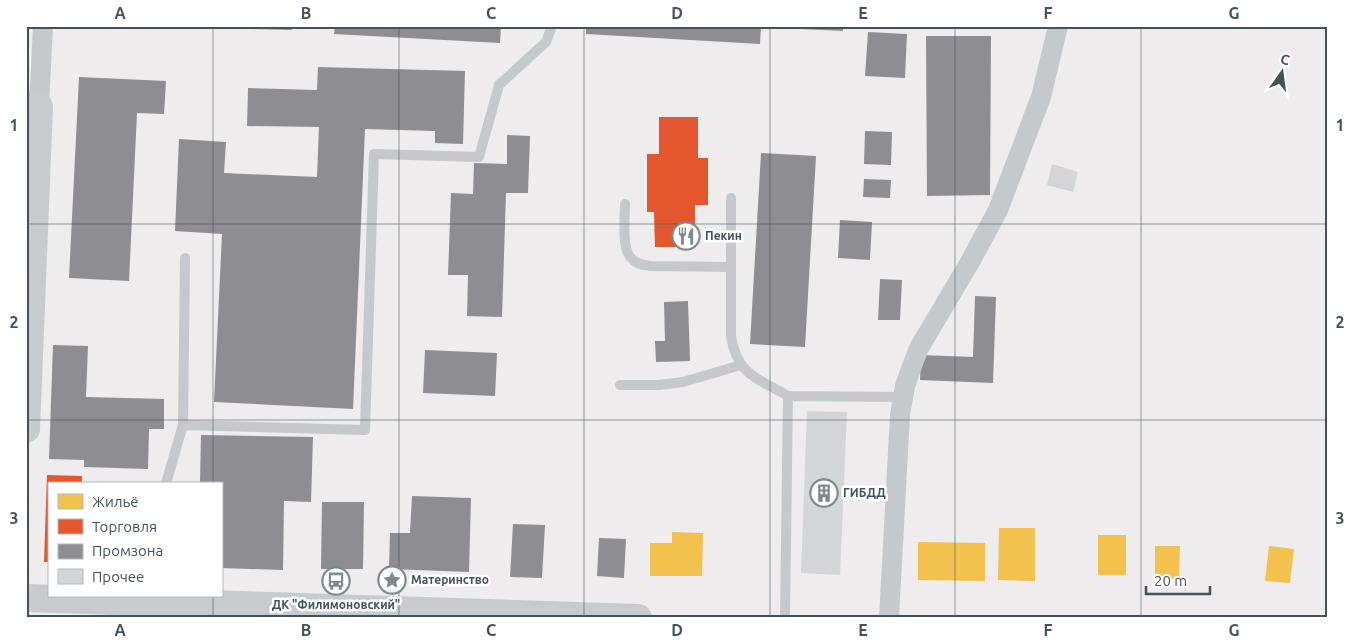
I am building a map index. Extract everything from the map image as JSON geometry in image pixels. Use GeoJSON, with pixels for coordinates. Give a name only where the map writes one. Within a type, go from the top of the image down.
{"type":"FeatureCollection","features":[{"type":"Feature","properties":{"kind":"street"},"geometry":{"type":"LineString","coordinates":[[26,430],[32,106],[43,26]]}},
{"type":"Feature","properties":{"kind":"street"},"geometry":{"type":"LineString","coordinates":[[889,618],[902,398],[907,377],[919,348],[970,262],[998,210],[1041,97],[1058,26]]}},
{"type":"Feature","properties":{"kind":"street"},"geometry":{"type":"LineString","coordinates":[[26,598],[638,618]]}},
{"type":"Feature","properties":{"kind":"lane"},"geometry":{"type":"LineString","coordinates":[[183,425],[365,430],[374,154],[479,157],[499,85],[546,42],[552,26]]}},
{"type":"Feature","properties":{"kind":"lane"},"geometry":{"type":"LineString","coordinates":[[731,198],[731,336],[733,348],[740,365],[747,373],[788,396],[902,398]]}},
{"type":"Feature","properties":{"kind":"lane"},"geometry":{"type":"LineString","coordinates":[[625,204],[625,245],[632,260],[640,265],[731,267]]}},
{"type":"Feature","properties":{"kind":"lane"},"geometry":{"type":"LineString","coordinates":[[166,482],[183,425],[185,258]]}},
{"type":"Feature","properties":{"kind":"lane"},"geometry":{"type":"LineString","coordinates":[[620,385],[659,385],[683,382],[740,365]]}},
{"type":"Feature","properties":{"kind":"lane"},"geometry":{"type":"LineString","coordinates":[[786,618],[788,396]]}},
{"type":"Feature","properties":{"kind":"building: Жильё"},"geometry":{"type":"Polygon","coordinates":[[[999,528],[1035,528],[1035,581],[998,580],[999,528]]]}},
{"type":"Feature","properties":{"kind":"building: Жильё"},"geometry":{"type":"Polygon","coordinates":[[[672,532],[703,533],[702,576],[650,576],[650,543],[672,543],[672,532]]]}},
{"type":"Feature","properties":{"kind":"building: Жильё"},"geometry":{"type":"Polygon","coordinates":[[[1098,535],[1126,535],[1126,575],[1098,575],[1098,535]]]}},
{"type":"Feature","properties":{"kind":"building: Жильё"},"geometry":{"type":"Polygon","coordinates":[[[918,542],[985,543],[985,581],[918,580],[918,542]]]}},
{"type":"Feature","properties":{"kind":"building: Жильё"},"geometry":{"type":"Polygon","coordinates":[[[1155,546],[1180,546],[1179,579],[1155,579],[1155,546]]]}},
{"type":"Feature","properties":{"kind":"building: Жильё"},"geometry":{"type":"Polygon","coordinates":[[[1269,546],[1294,549],[1290,583],[1265,581],[1269,546]]]}},
{"type":"Feature","properties":{"kind":"building: Торговля"},"geometry":{"type":"Polygon","coordinates":[[[659,117],[698,117],[698,158],[708,158],[708,205],[695,205],[695,247],[655,247],[654,212],[647,212],[647,154],[659,154],[659,117]]]}},
{"type":"Feature","properties":{"kind":"building: Торговля"},"geometry":{"type":"Polygon","coordinates":[[[47,475],[82,476],[82,482],[48,482],[48,562],[44,562],[47,475]]]}},
{"type":"Feature","properties":{"kind":"building: Промзона"},"geometry":{"type":"Polygon","coordinates":[[[250,26],[292,26],[292,30],[250,29],[250,26]]]}},
{"type":"Feature","properties":{"kind":"building: Промзона"},"geometry":{"type":"Polygon","coordinates":[[[335,26],[501,26],[500,43],[334,34],[335,26]]]}},
{"type":"Feature","properties":{"kind":"building: Промзона"},"geometry":{"type":"Polygon","coordinates":[[[586,26],[761,26],[760,44],[586,34],[586,26]]]}},
{"type":"Feature","properties":{"kind":"building: Промзона"},"geometry":{"type":"Polygon","coordinates":[[[779,26],[843,26],[843,31],[779,28],[779,26]]]}},
{"type":"Feature","properties":{"kind":"building: Промзона"},"geometry":{"type":"Polygon","coordinates":[[[868,32],[907,34],[905,78],[865,76],[868,32]]]}},
{"type":"Feature","properties":{"kind":"building: Промзона"},"geometry":{"type":"Polygon","coordinates":[[[926,36],[991,36],[990,195],[927,196],[926,36]]]}},
{"type":"Feature","properties":{"kind":"building: Промзона"},"geometry":{"type":"Polygon","coordinates":[[[318,67],[465,71],[463,144],[435,143],[435,131],[365,129],[353,409],[214,402],[222,234],[175,231],[179,139],[226,142],[224,173],[317,177],[319,127],[247,126],[248,88],[317,90],[318,67]]]}},
{"type":"Feature","properties":{"kind":"building: Промзона"},"geometry":{"type":"Polygon","coordinates":[[[79,77],[166,81],[164,114],[137,113],[129,281],[69,278],[79,77]]]}},
{"type":"Feature","properties":{"kind":"building: Промзона"},"geometry":{"type":"Polygon","coordinates":[[[865,131],[892,132],[891,165],[864,164],[865,131]]]}},
{"type":"Feature","properties":{"kind":"building: Промзона"},"geometry":{"type":"Polygon","coordinates":[[[507,135],[530,136],[528,193],[506,193],[502,317],[467,316],[468,275],[448,275],[451,193],[473,194],[474,163],[507,164],[507,135]]]}},
{"type":"Feature","properties":{"kind":"building: Промзона"},"geometry":{"type":"Polygon","coordinates":[[[761,153],[816,156],[805,347],[750,344],[761,153]]]}},
{"type":"Feature","properties":{"kind":"building: Промзона"},"geometry":{"type":"Polygon","coordinates":[[[864,179],[891,180],[890,198],[863,197],[864,179]]]}},
{"type":"Feature","properties":{"kind":"building: Промзона"},"geometry":{"type":"Polygon","coordinates":[[[840,220],[872,222],[870,260],[838,258],[840,220]]]}},
{"type":"Feature","properties":{"kind":"building: Промзона"},"geometry":{"type":"Polygon","coordinates":[[[880,279],[902,280],[900,320],[878,320],[880,279]]]}},
{"type":"Feature","properties":{"kind":"building: Промзона"},"geometry":{"type":"Polygon","coordinates":[[[975,296],[996,297],[993,383],[920,380],[921,355],[973,357],[975,296]]]}},
{"type":"Feature","properties":{"kind":"building: Промзона"},"geometry":{"type":"Polygon","coordinates":[[[688,301],[690,361],[656,362],[655,341],[665,341],[664,302],[688,301]]]}},
{"type":"Feature","properties":{"kind":"building: Промзона"},"geometry":{"type":"Polygon","coordinates":[[[53,345],[88,346],[86,397],[164,399],[164,429],[149,429],[148,469],[84,467],[84,460],[49,459],[53,345]]]}},
{"type":"Feature","properties":{"kind":"building: Промзона"},"geometry":{"type":"Polygon","coordinates":[[[425,350],[497,353],[495,396],[423,393],[425,350]]]}},
{"type":"Feature","properties":{"kind":"building: Промзона"},"geometry":{"type":"Polygon","coordinates":[[[201,435],[313,437],[311,502],[284,501],[283,570],[222,568],[222,482],[200,482],[201,435]]]}},
{"type":"Feature","properties":{"kind":"building: Промзона"},"geometry":{"type":"Polygon","coordinates":[[[412,496],[471,498],[469,572],[389,569],[390,533],[410,533],[412,496]]]}},
{"type":"Feature","properties":{"kind":"building: Промзона"},"geometry":{"type":"Polygon","coordinates":[[[322,502],[364,502],[363,569],[321,569],[322,502]]]}},
{"type":"Feature","properties":{"kind":"building: Промзона"},"geometry":{"type":"Polygon","coordinates":[[[513,524],[545,525],[542,578],[510,577],[513,524]]]}},
{"type":"Feature","properties":{"kind":"building: Промзона"},"geometry":{"type":"Polygon","coordinates":[[[599,538],[626,539],[624,578],[597,576],[599,538]]]}},
{"type":"Feature","properties":{"kind":"building: Прочее"},"geometry":{"type":"Polygon","coordinates":[[[1052,164],[1078,172],[1073,192],[1047,185],[1052,164]]]}},
{"type":"Feature","properties":{"kind":"building: Прочее","name":"ГИБДД"},"geometry":{"type":"Polygon","coordinates":[[[807,411],[847,412],[840,575],[801,573],[807,411]]]}},
{"type":"Feature","properties":{"kind":"place","name":"Пекин"},"geometry":{"type":"Point","coordinates":[686,236]}},
{"type":"Feature","properties":{"kind":"place","name":"ГИБДД"},"geometry":{"type":"Point","coordinates":[824,493]}},
{"type":"Feature","properties":{"kind":"place","name":"Материнство"},"geometry":{"type":"Point","coordinates":[392,580]}},
{"type":"Feature","properties":{"kind":"place","name":"ДК \"Филимоновский\""},"geometry":{"type":"Point","coordinates":[336,581]}}]}
